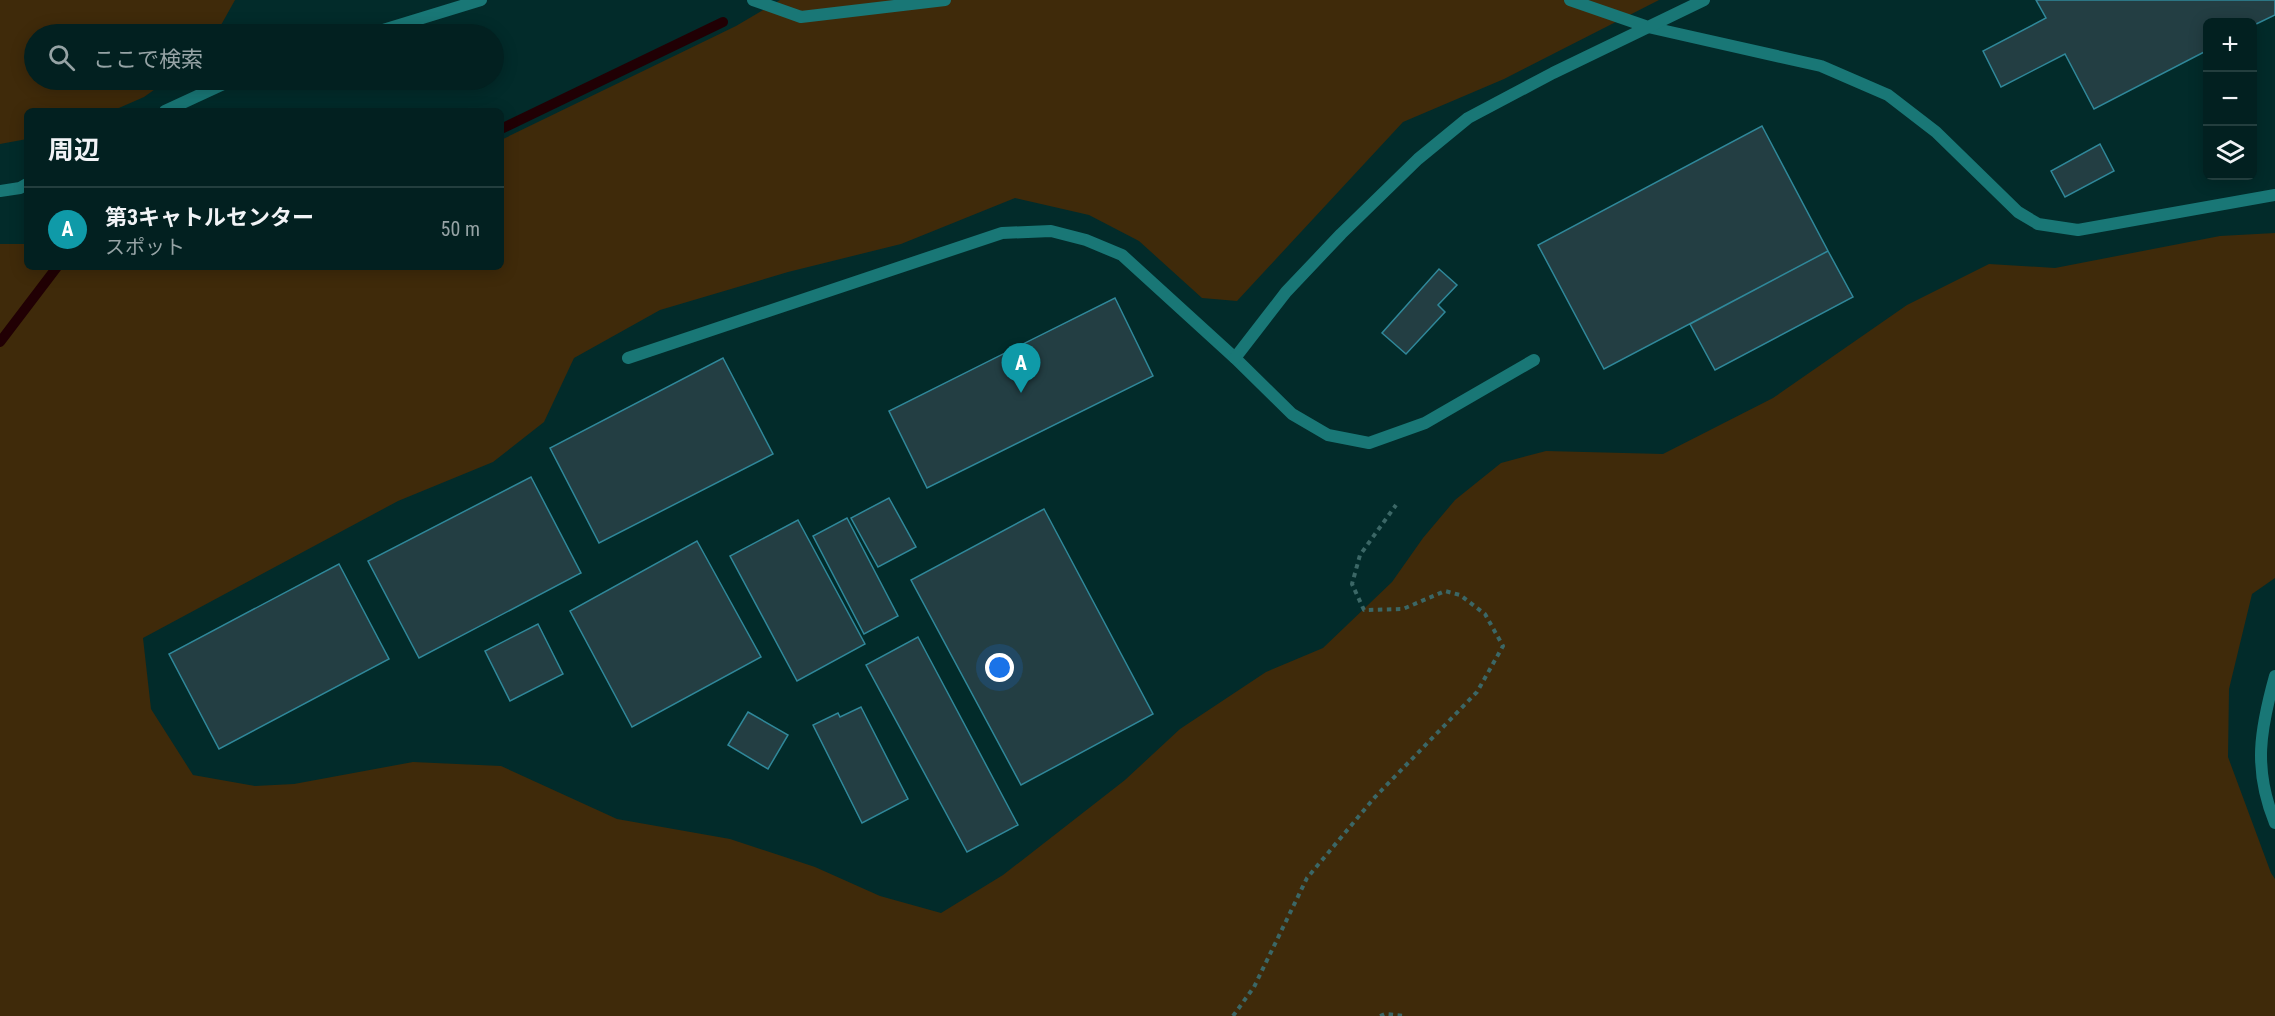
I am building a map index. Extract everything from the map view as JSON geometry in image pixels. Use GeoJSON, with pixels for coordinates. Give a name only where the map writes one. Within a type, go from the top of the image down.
{"type":"FeatureCollection","features":[{"type":"Feature","properties":{"kind":"street"},"geometry":{"type":"LineString","coordinates":[[403,24],[481,0]]}},
{"type":"Feature","properties":{"kind":"street"},"geometry":{"type":"LineString","coordinates":[[753,0],[801,17],[945,0]]}},
{"type":"Feature","properties":{"kind":"street"},"geometry":{"type":"LineString","coordinates":[[1570,0],[1648,27],[1821,66],[1888,94],[1936,132],[2018,212],[2038,224],[2078,230],[2275,195]]}},
{"type":"Feature","properties":{"kind":"street"},"geometry":{"type":"LineString","coordinates":[[1235,358],[1286,292],[1341,234],[1418,159],[1468,118],[1553,73],[1704,0]]}},
{"type":"Feature","properties":{"kind":"street"},"geometry":{"type":"LineString","coordinates":[[171,108],[210,90]]}},
{"type":"Feature","properties":{"kind":"street"},"geometry":{"type":"LineString","coordinates":[[0,191],[24,186]]}},
{"type":"Feature","properties":{"kind":"street"},"geometry":{"type":"LineString","coordinates":[[628,358],[1002,233],[1051,231],[1086,240],[1122,255],[1235,358],[1292,414],[1328,435],[1369,443],[1425,423],[1534,360]]}},
{"type":"Feature","properties":{"kind":"street"},"geometry":{"type":"LineString","coordinates":[[2275,676],[2260,739],[2261,765],[2267,803],[2275,823]]}},
{"type":"Feature","properties":{"kind":"path"},"geometry":{"type":"LineString","coordinates":[[1233,1016],[1254,987],[1307,878],[1375,797],[1477,692],[1503,646],[1485,614],[1460,595],[1445,591],[1403,609],[1364,610],[1352,584],[1360,555],[1396,505]]}},
{"type":"Feature","properties":{"kind":"path"},"geometry":{"type":"LineString","coordinates":[[1380,1016],[1385,1014],[1406,1016]]}},
{"type":"Feature","properties":{"kind":"shaded area"},"geometry":{"type":"Polygon","coordinates":[[[0,0],[235,0],[222,24],[24,24],[24,90],[154,90],[119,108],[24,108],[24,140],[0,144],[0,0]]]}},
{"type":"Feature","properties":{"kind":"shaded area"},"geometry":{"type":"Polygon","coordinates":[[[780,0],[1659,0],[1504,79],[1403,122],[1237,301],[1202,298],[1139,241],[1089,215],[1015,198],[901,244],[788,272],[660,310],[574,358],[544,422],[493,462],[398,501],[143,638],[151,709],[193,775],[255,786],[294,784],[413,762],[501,766],[617,819],[730,839],[815,867],[880,896],[941,913],[1003,875],[1125,780],[1180,729],[1266,672],[1323,648],[1392,582],[1423,538],[1455,500],[1501,463],[1546,451],[1663,454],[1773,398],[1907,305],[1989,264],[2055,268],[2220,236],[2275,233],[2275,578],[2252,594],[2229,689],[2228,757],[2275,879],[2275,1016],[0,1016],[0,244],[24,244],[24,270],[504,270],[504,139],[736,26],[780,0]]]}},
{"type":"Feature","properties":{"kind":"building"},"geometry":{"type":"Polygon","coordinates":[[[2036,0],[2275,0],[2275,15],[2257,24],[2257,18],[2203,18],[2203,53],[2094,109],[2065,54],[2001,87],[1983,51],[2046,18],[2036,0]]]}},
{"type":"Feature","properties":{"kind":"building"},"geometry":{"type":"Polygon","coordinates":[[[1762,126],[1828,251],[1604,369],[1538,245],[1762,126]]]}},
{"type":"Feature","properties":{"kind":"building"},"geometry":{"type":"Polygon","coordinates":[[[2100,144],[2114,171],[2065,197],[2051,171],[2100,144]]]}},
{"type":"Feature","properties":{"kind":"building"},"geometry":{"type":"Polygon","coordinates":[[[1828,251],[1853,297],[1715,370],[1690,324],[1828,251]]]}},
{"type":"Feature","properties":{"kind":"building"},"geometry":{"type":"Polygon","coordinates":[[[1439,269],[1457,285],[1438,305],[1445,312],[1406,354],[1382,333],[1439,269]]]}},
{"type":"Feature","properties":{"kind":"building"},"geometry":{"type":"Polygon","coordinates":[[[1115,298],[1153,376],[927,488],[889,411],[1115,298]]]}},
{"type":"Feature","properties":{"kind":"building"},"geometry":{"type":"Polygon","coordinates":[[[723,358],[773,454],[599,543],[550,448],[723,358]]]}},
{"type":"Feature","properties":{"kind":"building"},"geometry":{"type":"Polygon","coordinates":[[[531,477],[581,573],[419,658],[368,561],[531,477]]]}},
{"type":"Feature","properties":{"kind":"building"},"geometry":{"type":"Polygon","coordinates":[[[889,498],[916,547],[878,567],[851,518],[889,498]]]}},
{"type":"Feature","properties":{"kind":"building"},"geometry":{"type":"Polygon","coordinates":[[[1044,509],[1153,714],[1021,785],[911,580],[1044,509]]]}},
{"type":"Feature","properties":{"kind":"building"},"geometry":{"type":"Polygon","coordinates":[[[847,518],[898,616],[864,634],[813,536],[847,518]]]}},
{"type":"Feature","properties":{"kind":"building"},"geometry":{"type":"Polygon","coordinates":[[[798,520],[865,644],[797,681],[730,556],[798,520]]]}},
{"type":"Feature","properties":{"kind":"building"},"geometry":{"type":"Polygon","coordinates":[[[697,541],[761,657],[632,727],[570,611],[697,541]]]}},
{"type":"Feature","properties":{"kind":"building"},"geometry":{"type":"Polygon","coordinates":[[[339,564],[389,659],[219,749],[169,654],[339,564]]]}},
{"type":"Feature","properties":{"kind":"building"},"geometry":{"type":"Polygon","coordinates":[[[538,624],[563,674],[510,701],[485,651],[538,624]]]}},
{"type":"Feature","properties":{"kind":"building"},"geometry":{"type":"Polygon","coordinates":[[[918,637],[1018,825],[967,852],[866,665],[918,637]]]}},
{"type":"Feature","properties":{"kind":"building"},"geometry":{"type":"Polygon","coordinates":[[[861,707],[908,799],[862,823],[813,725],[838,713],[840,717],[861,707]]]}},
{"type":"Feature","properties":{"kind":"building"},"geometry":{"type":"Polygon","coordinates":[[[748,712],[788,735],[768,769],[728,745],[748,712]]]}},
{"type":"Feature","properties":{"kind":"waterway"},"geometry":{"type":"LineString","coordinates":[[504,128],[723,22]]}},
{"type":"Feature","properties":{"kind":"waterway"},"geometry":{"type":"LineString","coordinates":[[0,342],[55,270]]}},
{"type":"Feature","properties":{"kind":"place","name":"第3キャトルセンター"},"geometry":{"type":"Point","coordinates":[1021,393]}}]}
